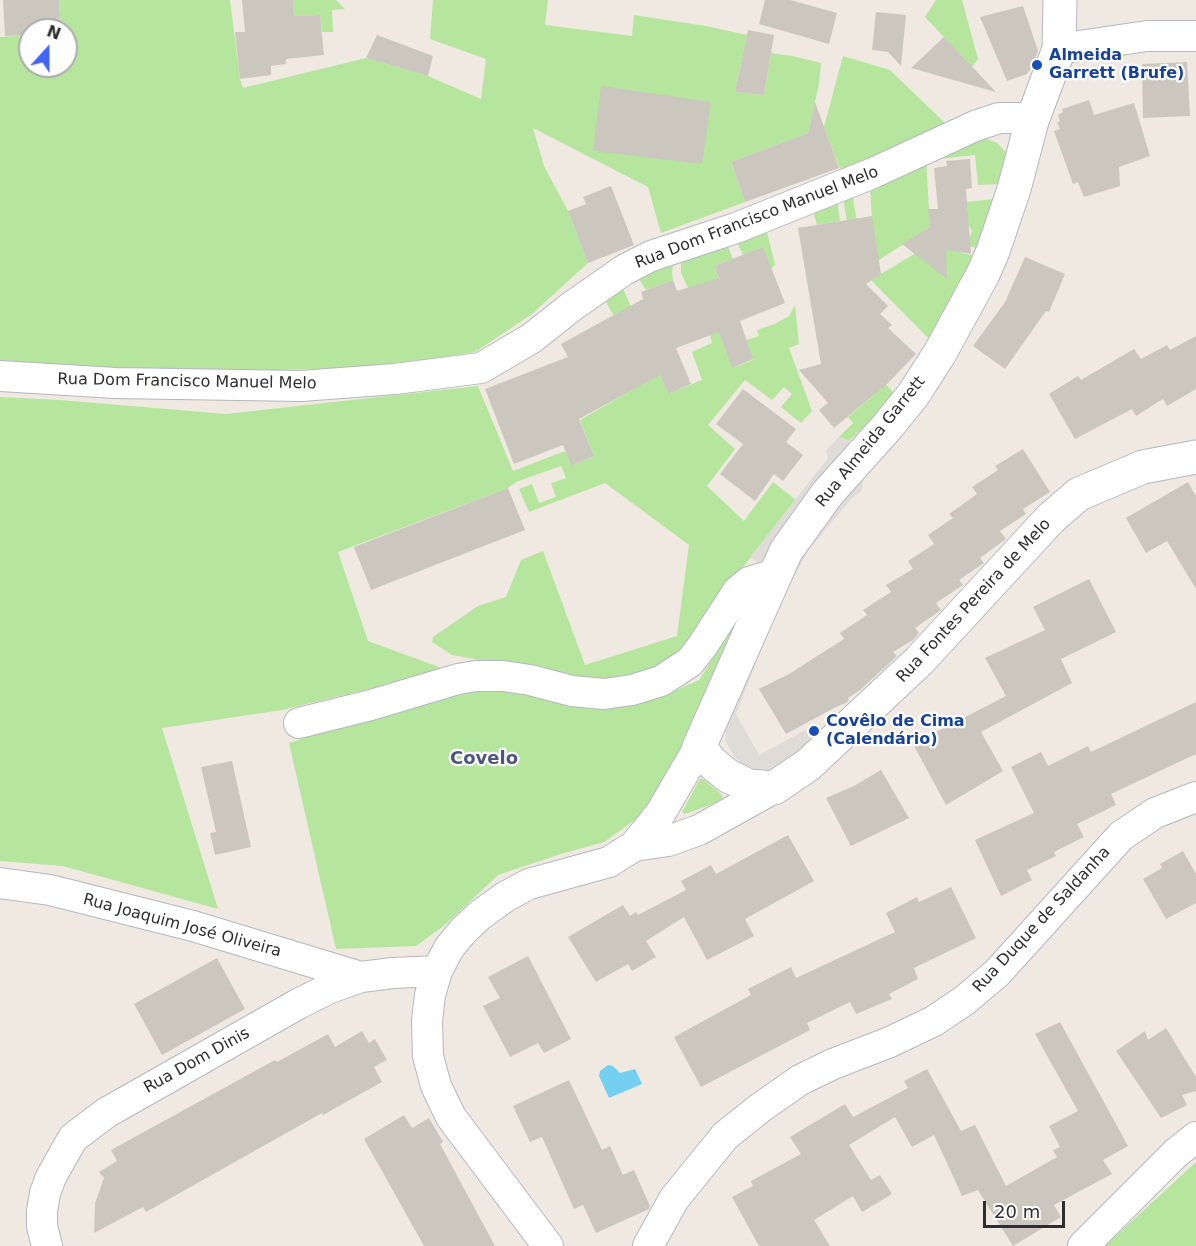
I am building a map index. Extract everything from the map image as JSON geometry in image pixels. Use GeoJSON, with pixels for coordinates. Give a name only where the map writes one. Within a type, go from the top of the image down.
{"type":"FeatureCollection","features":[{"type":"Feature","properties":{"kind":"street","name":"Rua Almeida Garrett"},"geometry":{"type":"LineString","coordinates":[[634,846],[660,814],[699,747],[738,663],[775,574],[801,528],[827,494],[913,395],[940,353],[993,251],[1014,189],[1032,121],[1059,49],[1060,0]]}},
{"type":"Feature","properties":{"kind":"street"},"geometry":{"type":"LineString","coordinates":[[1059,49],[1147,36],[1196,36]]}},
{"type":"Feature","properties":{"kind":"street","name":"Rua Dom Francisco Manuel Melo"},"geometry":{"type":"LineString","coordinates":[[0,376],[115,383],[301,386],[395,379],[481,368],[532,338],[609,280],[651,256],[736,228],[860,178],[975,126],[999,118],[1032,121]]}},
{"type":"Feature","properties":{"kind":"street","name":"Rua Fontes Pereira de Melo"},"geometry":{"type":"LineString","coordinates":[[548,1246],[452,1117],[436,1086],[428,1056],[427,1021],[430,995],[437,971],[449,948],[480,915],[505,897],[529,884],[609,862],[634,846],[668,841],[699,830],[774,788],[808,765],[919,661],[1051,518],[1079,494],[1143,466],[1196,457]]}},
{"type":"Feature","properties":{"kind":"street"},"geometry":{"type":"LineString","coordinates":[[298,723],[476,676],[504,676],[572,691],[604,694],[632,690],[661,681],[690,662],[738,591],[749,582],[775,574]]}},
{"type":"Feature","properties":{"kind":"street"},"geometry":{"type":"LineString","coordinates":[[699,747],[711,762],[728,776],[749,786],[774,788]]}},
{"type":"Feature","properties":{"kind":"street","name":"Rua Duque de Saldanha"},"geometry":{"type":"LineString","coordinates":[[648,1246],[674,1199],[725,1136],[759,1108],[800,1080],[926,1026],[965,1000],[996,973],[1122,836],[1155,813],[1196,797]]}},
{"type":"Feature","properties":{"kind":"street","name":"Rua Joaquim José Oliveira"},"geometry":{"type":"LineString","coordinates":[[0,883],[50,890],[193,927],[361,977]]}},
{"type":"Feature","properties":{"kind":"street","name":"Rua Dom Dinis"},"geometry":{"type":"LineString","coordinates":[[47,1246],[42,1226],[45,1193],[51,1177],[74,1138],[106,1113],[330,988],[361,977],[437,971]]}},
{"type":"Feature","properties":{"kind":"street"},"geometry":{"type":"LineString","coordinates":[[1083,1246],[1176,1153],[1196,1137]]}},
{"type":"Feature","properties":{"kind":"green space"},"geometry":{"type":"Polygon","coordinates":[[[59,0],[230,0],[243,88],[366,58],[428,76],[481,99],[486,59],[430,39],[433,0],[548,0],[545,25],[632,36],[634,15],[747,35],[735,92],[764,95],[771,53],[821,63],[819,84],[808,133],[731,162],[745,202],[661,233],[648,187],[533,128],[544,166],[568,211],[588,263],[532,314],[475,352],[389,367],[167,373],[49,366],[0,360],[0,37],[18,36],[18,78],[78,78],[78,18],[60,18],[59,0]]]}},
{"type":"Feature","properties":{"kind":"green space"},"geometry":{"type":"Polygon","coordinates":[[[293,0],[336,0],[345,9],[332,10],[333,32],[322,32],[320,15],[294,16],[293,0]]]}},
{"type":"Feature","properties":{"kind":"green space"},"geometry":{"type":"Polygon","coordinates":[[[936,0],[962,0],[978,59],[972,67],[925,17],[936,0]]]}},
{"type":"Feature","properties":{"kind":"green space"},"geometry":{"type":"Polygon","coordinates":[[[843,56],[890,70],[945,123],[879,156],[840,169],[824,127],[843,56]]]}},
{"type":"Feature","properties":{"kind":"green space"},"geometry":{"type":"Polygon","coordinates":[[[982,137],[997,143],[1007,153],[1008,164],[1001,184],[978,185],[975,155],[938,159],[982,137]]]}},
{"type":"Feature","properties":{"kind":"green space"},"geometry":{"type":"Polygon","coordinates":[[[926,159],[930,227],[876,262],[854,265],[843,197],[852,193],[857,221],[872,218],[870,187],[926,159]]]}},
{"type":"Feature","properties":{"kind":"green space"},"geometry":{"type":"Polygon","coordinates":[[[994,199],[981,250],[933,343],[871,280],[931,244],[946,250],[959,249],[961,253],[974,256],[977,248],[967,246],[972,231],[968,224],[967,202],[994,199]]]}},
{"type":"Feature","properties":{"kind":"green space"},"geometry":{"type":"Polygon","coordinates":[[[837,200],[840,221],[817,225],[813,210],[837,200]]]}},
{"type":"Feature","properties":{"kind":"green space"},"geometry":{"type":"Polygon","coordinates":[[[766,229],[775,264],[770,271],[763,247],[743,255],[736,239],[766,229]]]}},
{"type":"Feature","properties":{"kind":"green space"},"geometry":{"type":"Polygon","coordinates":[[[726,242],[733,259],[714,266],[731,310],[732,368],[753,360],[746,340],[759,336],[757,330],[789,316],[795,305],[799,344],[789,348],[812,411],[801,423],[781,407],[792,394],[784,387],[772,400],[745,380],[708,425],[735,449],[707,486],[744,521],[773,482],[796,500],[721,595],[683,656],[632,678],[591,680],[452,655],[432,642],[433,637],[478,606],[506,597],[521,560],[543,551],[585,665],[677,636],[689,545],[605,483],[529,512],[519,489],[532,484],[539,503],[556,497],[551,483],[566,478],[561,466],[338,552],[368,641],[447,670],[282,710],[162,728],[218,909],[63,866],[0,861],[0,397],[226,414],[478,386],[513,471],[565,451],[571,466],[594,456],[580,420],[653,378],[632,349],[606,302],[623,288],[668,394],[702,380],[692,352],[712,343],[710,334],[681,273],[681,258],[726,242]]]}},
{"type":"Feature","properties":{"kind":"green space"},"geometry":{"type":"Polygon","coordinates":[[[674,261],[673,280],[646,290],[636,274],[674,261]]]}},
{"type":"Feature","properties":{"kind":"green space"},"geometry":{"type":"Polygon","coordinates":[[[872,370],[895,394],[886,406],[849,441],[839,437],[853,423],[848,417],[873,396],[860,380],[872,370]]]}},
{"type":"Feature","properties":{"kind":"green space"},"geometry":{"type":"Polygon","coordinates":[[[739,618],[682,752],[639,817],[604,842],[498,875],[445,925],[416,946],[336,949],[289,743],[446,692],[489,686],[599,709],[661,697],[699,680],[739,618]]]}},
{"type":"Feature","properties":{"kind":"green space"},"geometry":{"type":"Polygon","coordinates":[[[700,779],[722,795],[723,800],[685,814],[682,812],[700,779]]]}},
{"type":"Feature","properties":{"kind":"green space"},"geometry":{"type":"Polygon","coordinates":[[[1196,1162],[1196,1246],[1105,1246],[1196,1162]]]}},
{"type":"Feature","properties":{"kind":"shaded area"},"geometry":{"type":"Polygon","coordinates":[[[839,437],[855,445],[804,503],[761,565],[750,557],[828,458],[826,450],[839,437]]]}},
{"type":"Feature","properties":{"kind":"shaded area"},"geometry":{"type":"Polygon","coordinates":[[[864,473],[862,490],[851,499],[808,551],[790,584],[775,615],[736,714],[759,755],[805,730],[810,738],[807,755],[760,776],[743,766],[732,753],[726,741],[725,725],[802,547],[864,473]]]}},
{"type":"Feature","properties":{"kind":"water"},"geometry":{"type":"Polygon","coordinates":[[[608,1065],[613,1066],[620,1073],[635,1069],[642,1084],[609,1098],[599,1076],[600,1071],[608,1065]]]}},
{"type":"Feature","properties":{"kind":"building"},"geometry":{"type":"Polygon","coordinates":[[[3,0],[59,0],[60,18],[18,18],[18,35],[5,36],[3,0]]]}},
{"type":"Feature","properties":{"kind":"building"},"geometry":{"type":"Polygon","coordinates":[[[242,0],[293,0],[294,16],[320,15],[324,55],[286,59],[286,64],[271,66],[271,75],[240,79],[235,32],[245,32],[242,0]]]}},
{"type":"Feature","properties":{"kind":"building"},"geometry":{"type":"Polygon","coordinates":[[[765,0],[790,0],[837,13],[829,44],[759,24],[765,0]]]}},
{"type":"Feature","properties":{"kind":"building"},"geometry":{"type":"Polygon","coordinates":[[[1023,6],[1038,51],[1027,74],[1007,81],[980,17],[1023,6]]]}},
{"type":"Feature","properties":{"kind":"building"},"geometry":{"type":"Polygon","coordinates":[[[876,12],[906,15],[901,66],[888,52],[872,50],[876,12]]]}},
{"type":"Feature","properties":{"kind":"building"},"geometry":{"type":"Polygon","coordinates":[[[748,30],[774,35],[764,95],[735,92],[748,30]]]}},
{"type":"Feature","properties":{"kind":"building"},"geometry":{"type":"Polygon","coordinates":[[[377,35],[433,56],[428,76],[366,58],[377,35]]]}},
{"type":"Feature","properties":{"kind":"building"},"geometry":{"type":"Polygon","coordinates":[[[944,37],[996,92],[911,68],[944,37]]]}},
{"type":"Feature","properties":{"kind":"building"},"geometry":{"type":"Polygon","coordinates":[[[1187,62],[1190,116],[1143,118],[1142,64],[1187,62]]]}},
{"type":"Feature","properties":{"kind":"building"},"geometry":{"type":"Polygon","coordinates":[[[601,86],[711,102],[702,164],[593,151],[601,86]]]}},
{"type":"Feature","properties":{"kind":"building"},"geometry":{"type":"Polygon","coordinates":[[[1089,100],[1094,115],[1134,103],[1150,156],[1119,167],[1120,186],[1084,197],[1078,182],[1073,184],[1054,131],[1060,129],[1057,122],[1060,121],[1058,115],[1063,112],[1062,109],[1089,100]]]}},
{"type":"Feature","properties":{"kind":"building"},"geometry":{"type":"Polygon","coordinates":[[[815,102],[839,168],[745,202],[731,162],[808,133],[815,102]]]}},
{"type":"Feature","properties":{"kind":"building"},"geometry":{"type":"Polygon","coordinates":[[[970,159],[972,188],[966,189],[971,254],[946,250],[947,279],[902,244],[930,227],[928,209],[938,209],[934,168],[947,166],[946,161],[970,159]]]}},
{"type":"Feature","properties":{"kind":"building"},"geometry":{"type":"Polygon","coordinates":[[[611,186],[634,245],[588,263],[568,211],[586,204],[583,197],[611,186]]]}},
{"type":"Feature","properties":{"kind":"building"},"geometry":{"type":"Polygon","coordinates":[[[872,216],[881,274],[866,284],[888,306],[880,314],[892,325],[888,328],[916,354],[887,384],[834,428],[819,410],[828,403],[799,370],[821,364],[798,228],[872,216]]]}},
{"type":"Feature","properties":{"kind":"building"},"geometry":{"type":"Polygon","coordinates":[[[763,247],[785,303],[740,321],[753,359],[732,368],[719,332],[676,348],[691,384],[668,394],[660,375],[579,419],[594,456],[571,466],[563,445],[514,464],[485,389],[568,357],[561,344],[643,299],[641,292],[673,280],[677,291],[719,278],[714,266],[763,247]]]}},
{"type":"Feature","properties":{"kind":"building"},"geometry":{"type":"Polygon","coordinates":[[[1025,257],[1065,274],[1049,312],[1046,311],[1005,369],[973,346],[1005,302],[1025,257]]]}},
{"type":"Feature","properties":{"kind":"building"},"geometry":{"type":"Polygon","coordinates":[[[1196,336],[1196,389],[1167,406],[1163,399],[1136,416],[1132,409],[1075,439],[1049,394],[1078,376],[1081,380],[1134,349],[1141,359],[1167,345],[1170,350],[1196,336]]]}},
{"type":"Feature","properties":{"kind":"building"},"geometry":{"type":"Polygon","coordinates":[[[743,389],[796,429],[786,442],[803,455],[783,481],[774,474],[755,501],[720,474],[743,444],[716,424],[743,389]]]}},
{"type":"Feature","properties":{"kind":"building"},"geometry":{"type":"Polygon","coordinates":[[[1023,449],[1050,492],[1023,509],[1026,514],[1000,531],[1006,539],[980,558],[984,563],[959,580],[963,585],[936,603],[941,610],[915,628],[919,633],[913,640],[893,652],[897,656],[848,698],[846,703],[786,734],[759,689],[789,674],[844,639],[840,633],[867,615],[863,610],[891,592],[886,585],[913,569],[908,561],[934,544],[928,535],[953,518],[949,514],[977,494],[972,487],[998,470],[995,466],[1023,449]]]}},
{"type":"Feature","properties":{"kind":"building"},"geometry":{"type":"Polygon","coordinates":[[[1188,482],[1196,496],[1196,589],[1167,541],[1146,553],[1126,518],[1188,482]]]}},
{"type":"Feature","properties":{"kind":"building"},"geometry":{"type":"Polygon","coordinates":[[[508,488],[525,530],[371,590],[354,547],[508,488]]]}},
{"type":"Feature","properties":{"kind":"building"},"geometry":{"type":"Polygon","coordinates":[[[1089,579],[1116,632],[1061,659],[1072,683],[981,732],[1003,771],[946,805],[913,744],[1006,696],[985,658],[1045,630],[1033,607],[1089,579]]]}},
{"type":"Feature","properties":{"kind":"building"},"geometry":{"type":"Polygon","coordinates":[[[1196,702],[1196,754],[1111,794],[1116,805],[1077,824],[1084,837],[1054,852],[1056,856],[1027,870],[1032,880],[1001,896],[975,840],[1034,813],[1011,767],[1041,752],[1048,766],[1088,746],[1091,752],[1196,702]]]}},
{"type":"Feature","properties":{"kind":"building"},"geometry":{"type":"Polygon","coordinates":[[[232,761],[251,847],[215,855],[210,833],[216,832],[201,767],[232,761]]]}},
{"type":"Feature","properties":{"kind":"building"},"geometry":{"type":"Polygon","coordinates":[[[881,770],[909,818],[851,846],[826,798],[854,786],[881,770]]]}},
{"type":"Feature","properties":{"kind":"building"},"geometry":{"type":"Polygon","coordinates":[[[788,835],[814,881],[745,919],[754,936],[707,960],[684,917],[646,941],[656,957],[632,971],[628,964],[596,982],[568,937],[623,905],[630,916],[636,912],[638,915],[686,890],[681,881],[711,865],[716,874],[788,835]]]}},
{"type":"Feature","properties":{"kind":"building"},"geometry":{"type":"Polygon","coordinates":[[[1183,851],[1196,874],[1196,903],[1166,919],[1143,879],[1162,868],[1160,864],[1183,851]]]}},
{"type":"Feature","properties":{"kind":"building"},"geometry":{"type":"Polygon","coordinates":[[[951,887],[976,938],[914,968],[918,979],[889,994],[892,999],[856,1014],[850,1002],[807,1023],[810,1030],[701,1087],[674,1037],[751,995],[748,989],[791,967],[796,978],[895,932],[886,913],[917,897],[919,902],[951,887]]]}},
{"type":"Feature","properties":{"kind":"building"},"geometry":{"type":"Polygon","coordinates":[[[528,956],[571,1039],[544,1053],[538,1043],[510,1057],[483,1006],[500,998],[488,977],[528,956]]]}},
{"type":"Feature","properties":{"kind":"building"},"geometry":{"type":"Polygon","coordinates":[[[217,958],[245,1009],[162,1055],[134,1004],[217,958]]]}},
{"type":"Feature","properties":{"kind":"building"},"geometry":{"type":"Polygon","coordinates":[[[1060,1022],[1128,1146],[1103,1160],[1112,1174],[1054,1205],[1061,1217],[1013,1246],[978,1190],[962,1196],[934,1135],[912,1147],[895,1117],[849,1145],[871,1180],[880,1175],[892,1194],[862,1212],[853,1196],[814,1220],[830,1246],[759,1246],[732,1197],[753,1186],[751,1181],[801,1154],[790,1137],[845,1104],[853,1117],[908,1088],[904,1081],[927,1069],[961,1131],[975,1125],[1006,1186],[1057,1157],[1053,1150],[1060,1147],[1049,1126],[1078,1111],[1035,1034],[1060,1022]]]}},
{"type":"Feature","properties":{"kind":"building"},"geometry":{"type":"Polygon","coordinates":[[[1166,1028],[1196,1077],[1196,1091],[1182,1095],[1187,1105],[1161,1118],[1116,1051],[1145,1031],[1148,1040],[1166,1028]]]}},
{"type":"Feature","properties":{"kind":"building"},"geometry":{"type":"Polygon","coordinates":[[[362,1031],[369,1043],[375,1039],[387,1060],[374,1067],[382,1082],[146,1212],[143,1207],[94,1233],[95,1203],[104,1178],[99,1172],[117,1161],[111,1150],[275,1060],[277,1062],[328,1034],[335,1047],[362,1031]]]}},
{"type":"Feature","properties":{"kind":"building"},"geometry":{"type":"Polygon","coordinates":[[[569,1080],[602,1150],[610,1146],[623,1175],[634,1170],[650,1206],[649,1209],[596,1233],[583,1205],[574,1209],[542,1137],[530,1142],[513,1106],[569,1080]]]}},
{"type":"Feature","properties":{"kind":"building"},"geometry":{"type":"Polygon","coordinates":[[[404,1115],[412,1128],[429,1118],[443,1142],[440,1144],[495,1246],[424,1246],[364,1139],[404,1115]]]}},
{"type":"Feature","properties":{"kind":"place","name":"Almeida Garrett (Brufe)"},"geometry":{"type":"Point","coordinates":[1037,65]}},
{"type":"Feature","properties":{"kind":"place","name":"Covêlo de Cima (Calendário)"},"geometry":{"type":"Point","coordinates":[814,731]}},
{"type":"Feature","properties":{"kind":"district","name":"Covelo"},"geometry":{"type":"Point","coordinates":[484,759]}}]}
